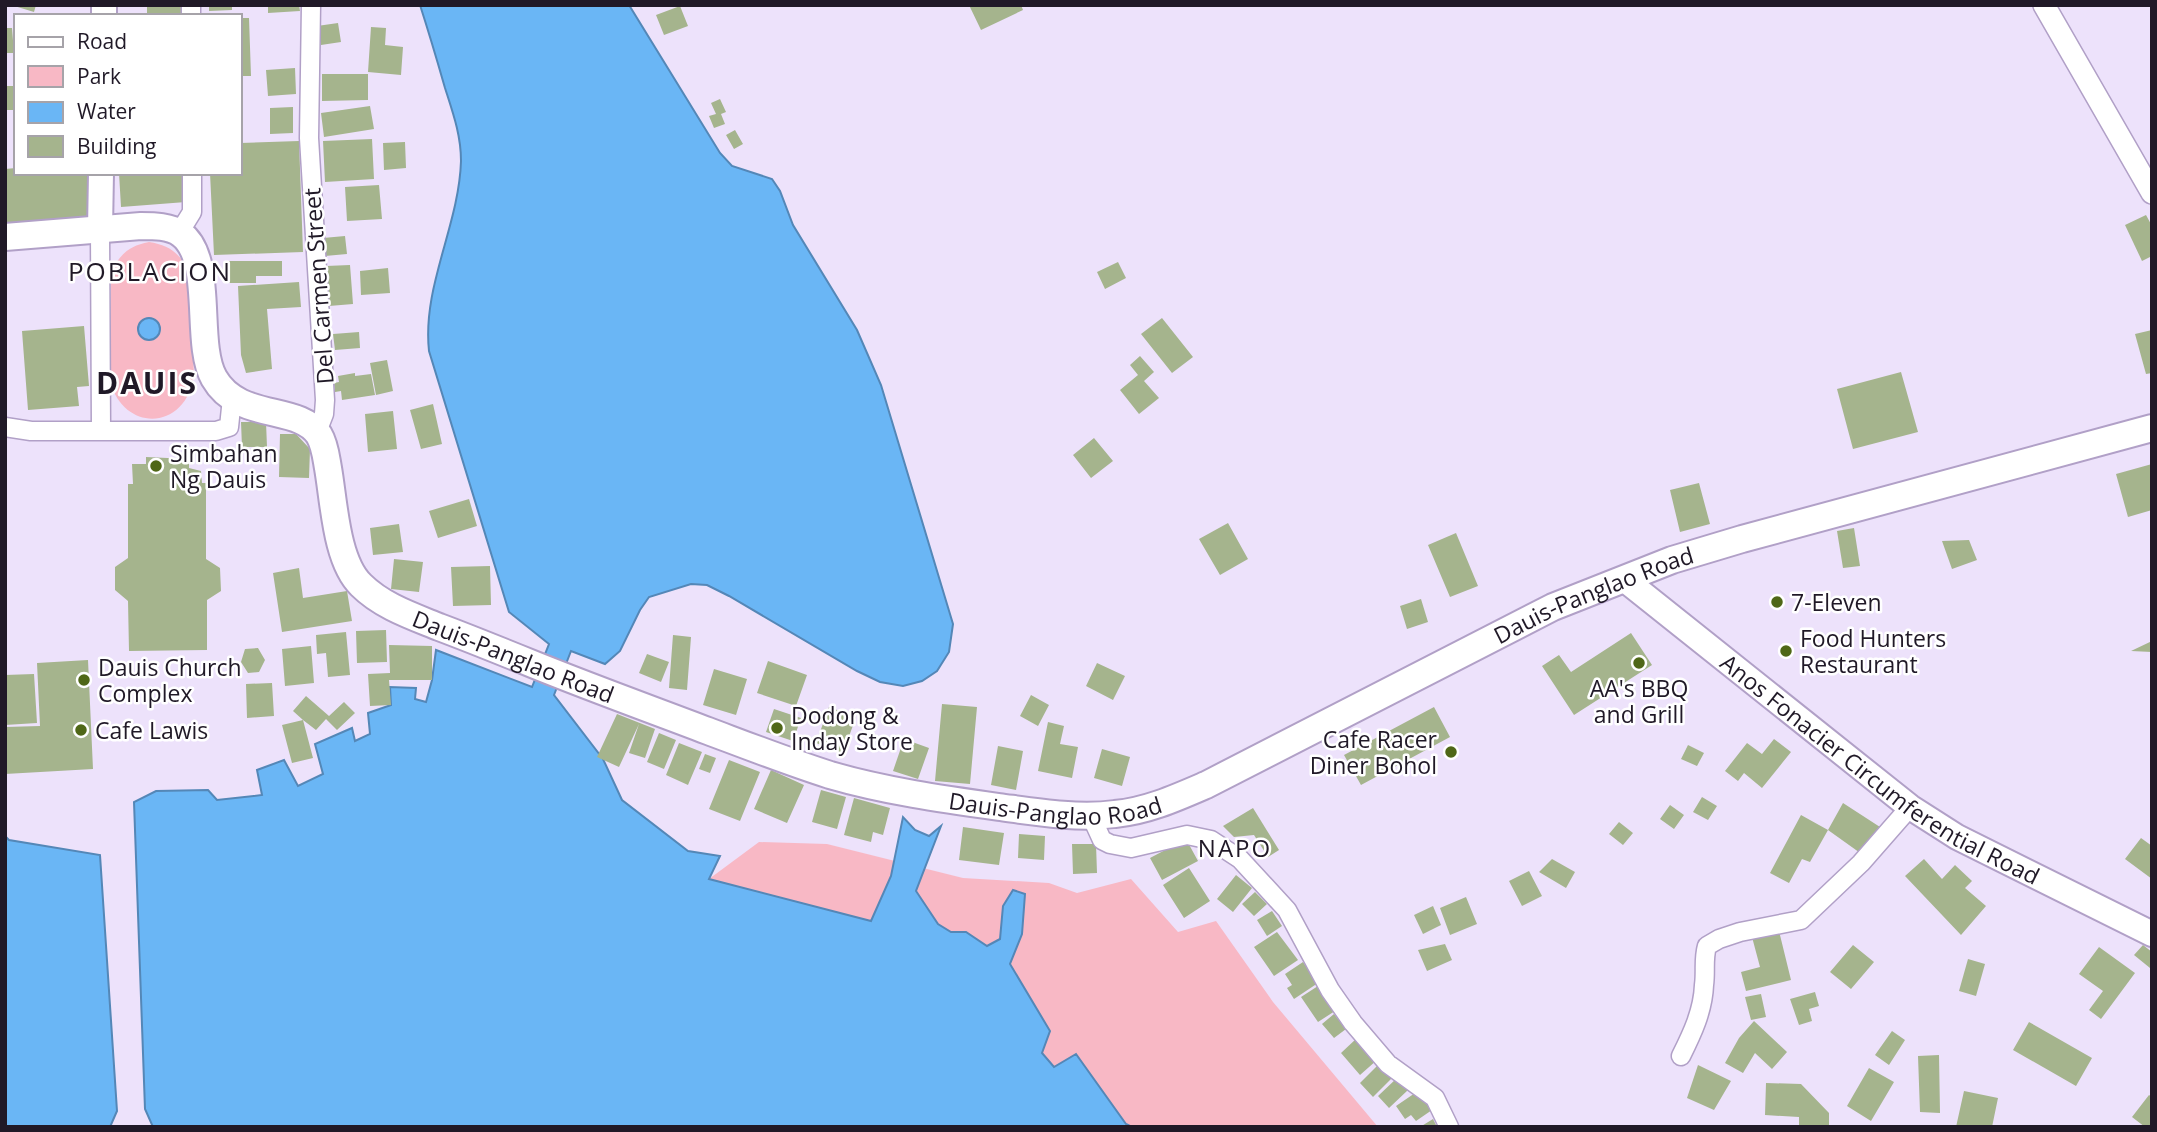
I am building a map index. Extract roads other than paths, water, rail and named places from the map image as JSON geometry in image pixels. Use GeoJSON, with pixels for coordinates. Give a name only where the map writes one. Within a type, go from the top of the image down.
{"type":"FeatureCollection","features":[{"type":"Feature","properties":{"kind":"main road"},"geometry":{"type":"LineString","coordinates":[[100,229],[101,175]]}},
{"type":"Feature","properties":{"kind":"main road"},"geometry":{"type":"LineString","coordinates":[[5,237],[156,226],[179,233],[190,246],[200,276],[210,368],[214,379],[232,398],[251,408],[295,419],[317,432]]}},
{"type":"Feature","properties":{"kind":"main road","name":"Dauis-Panglao Road"},"geometry":{"type":"LineString","coordinates":[[317,432],[325,454],[346,565],[371,595],[400,612],[566,678],[797,764],[842,778],[961,802],[1091,816],[1145,809],[1206,785],[1553,607],[1672,560],[1742,538],[2152,428]]}},
{"type":"Feature","properties":{"kind":"main road","name":"Anos Fonacier Circumferential Road"},"geometry":{"type":"LineString","coordinates":[[1624,579],[1910,807],[1957,837],[2152,934]]}},
{"type":"Feature","properties":{"kind":"street","name":"Del Carmen Street"},"geometry":{"type":"LineString","coordinates":[[311,5],[309,138],[326,400],[317,432]]}},
{"type":"Feature","properties":{"kind":"street"},"geometry":{"type":"LineString","coordinates":[[2044,5],[2152,193]]}},
{"type":"Feature","properties":{"kind":"street"},"geometry":{"type":"LineString","coordinates":[[179,233],[192,212],[192,175]]}},
{"type":"Feature","properties":{"kind":"street"},"geometry":{"type":"LineString","coordinates":[[100,229],[102,431]]}},
{"type":"Feature","properties":{"kind":"street"},"geometry":{"type":"LineString","coordinates":[[5,427],[31,431],[216,431],[229,427],[232,398]]}},
{"type":"Feature","properties":{"kind":"street"},"geometry":{"type":"LineString","coordinates":[[1681,1056],[1694,1029],[1701,1002],[1704,986],[1703,957],[1707,946],[1740,932],[1801,919],[1861,863],[1910,807]]}},
{"type":"Feature","properties":{"kind":"street"},"geometry":{"type":"LineString","coordinates":[[1091,816],[1102,840],[1120,847],[1131,848],[1187,835],[1211,840],[1240,859],[1287,910],[1330,990],[1353,1023],[1388,1064],[1435,1098],[1449,1127]]}},
{"type":"Feature","properties":{"kind":"water"},"geometry":{"type":"Polygon","coordinates":[[[420,5],[629,5],[720,153],[732,166],[772,179],[780,191],[793,225],[857,330],[881,385],[953,624],[949,652],[937,671],[922,681],[903,686],[880,682],[857,671],[729,596],[707,585],[691,584],[649,597],[620,651],[605,664],[571,651],[554,695],[603,759],[622,800],[688,851],[720,856],[709,879],[871,921],[891,876],[903,817],[915,830],[929,836],[941,826],[916,891],[938,924],[951,932],[966,932],[987,946],[1000,939],[1003,906],[1013,890],[1025,894],[1022,934],[1010,964],[1050,1031],[1042,1053],[1054,1067],[1076,1054],[1126,1124],[1132,1127],[153,1127],[145,1109],[134,802],[156,791],[208,790],[217,800],[262,795],[257,770],[284,760],[298,786],[323,774],[315,744],[352,728],[355,741],[370,734],[368,713],[391,705],[390,687],[416,688],[415,699],[426,702],[436,650],[532,687],[549,644],[509,612],[429,351],[431,303],[454,209],[461,161],[456,124],[420,5]]]}},
{"type":"Feature","properties":{"kind":"water"},"geometry":{"type":"Polygon","coordinates":[[[145,318],[153,318],[160,325],[160,333],[153,340],[145,340],[138,333],[138,325],[145,318]]]}},
{"type":"Feature","properties":{"kind":"water"},"geometry":{"type":"Polygon","coordinates":[[[5,836],[9,840],[100,855],[117,1111],[110,1127],[5,1127],[5,836]]]}},
{"type":"Feature","properties":{"kind":"place","name":"Simbahan Ng Dauis"},"geometry":{"type":"Point","coordinates":[156,466]}},
{"type":"Feature","properties":{"kind":"place","name":"7-Eleven"},"geometry":{"type":"Point","coordinates":[1777,602]}},
{"type":"Feature","properties":{"kind":"place","name":"Food Hunters Restaurant"},"geometry":{"type":"Point","coordinates":[1786,651]}},
{"type":"Feature","properties":{"kind":"place","name":"AA's BBQ and Grill"},"geometry":{"type":"Point","coordinates":[1639,663]}},
{"type":"Feature","properties":{"kind":"place","name":"Dauis Church Complex"},"geometry":{"type":"Point","coordinates":[84,680]}},
{"type":"Feature","properties":{"kind":"place","name":"Dodong & Inday Store"},"geometry":{"type":"Point","coordinates":[777,728]}},
{"type":"Feature","properties":{"kind":"place","name":"Cafe Lawis"},"geometry":{"type":"Point","coordinates":[81,730]}},
{"type":"Feature","properties":{"kind":"place","name":"Cafe Racer Diner Bohol"},"geometry":{"type":"Point","coordinates":[1451,752]}},
{"type":"Feature","properties":{"kind":"district","name":"POBLACION"},"geometry":{"type":"Point","coordinates":[150,271]}},
{"type":"Feature","properties":{"kind":"district","name":"DAUIS"},"geometry":{"type":"Point","coordinates":[147,382]}},
{"type":"Feature","properties":{"kind":"district","name":"NAPO"},"geometry":{"type":"Point","coordinates":[1235,847]}}]}
